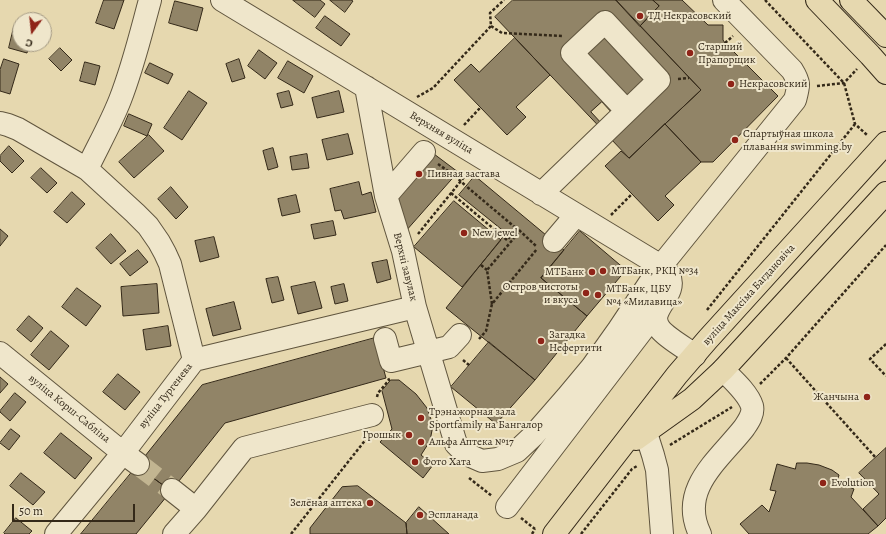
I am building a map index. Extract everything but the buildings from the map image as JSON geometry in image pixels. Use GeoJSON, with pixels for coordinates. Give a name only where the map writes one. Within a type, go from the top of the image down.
{"type":"FeatureCollection","features":[{"type":"Feature","properties":{"kind":"main road"},"geometry":{"type":"LineString","coordinates":[[817,0],[886,73]]}},
{"type":"Feature","properties":{"kind":"main road"},"geometry":{"type":"LineString","coordinates":[[851,0],[886,36]]}},
{"type":"Feature","properties":{"kind":"main road","name":"вуліца Максіма Багдановіча"},"geometry":{"type":"LineString","coordinates":[[545,532],[618,451],[677,375],[886,143]]}},
{"type":"Feature","properties":{"kind":"main road","name":"вуліца Максіма Багдановіча"},"geometry":{"type":"LineString","coordinates":[[618,451],[692,399],[723,370],[886,193]]}},
{"type":"Feature","properties":{"kind":"main road"},"geometry":{"type":"LineString","coordinates":[[692,399],[686,394],[683,388],[702,347]]}},
{"type":"Feature","properties":{"kind":"street"},"geometry":{"type":"LineString","coordinates":[[87,169],[120,100],[135,55],[150,0]]}},
{"type":"Feature","properties":{"kind":"street","name":"Верхняя вуліца"},"geometry":{"type":"LineString","coordinates":[[222,0],[661,266]]}},
{"type":"Feature","properties":{"kind":"street"},"geometry":{"type":"LineString","coordinates":[[507,507],[667,297],[671,286],[671,280],[668,273],[661,266],[795,100],[798,89],[798,80],[792,70],[724,0]]}},
{"type":"Feature","properties":{"kind":"street"},"geometry":{"type":"LineString","coordinates":[[535,190],[627,111],[659,80],[605,22],[572,53],[627,111]]}},
{"type":"Feature","properties":{"kind":"street","name":"Верхні завулак"},"geometry":{"type":"LineString","coordinates":[[366,87],[386,196],[402,251],[415,308],[456,444],[466,454],[482,461],[498,459],[516,451],[533,436],[592,367],[661,266]]}},
{"type":"Feature","properties":{"kind":"street"},"geometry":{"type":"LineString","coordinates":[[535,190],[594,122]]}},
{"type":"Feature","properties":{"kind":"street"},"geometry":{"type":"LineString","coordinates":[[0,123],[18,129],[87,169],[148,226],[166,253],[170,264],[194,360]]}},
{"type":"Feature","properties":{"kind":"street"},"geometry":{"type":"LineString","coordinates":[[386,196],[424,152]]}},
{"type":"Feature","properties":{"kind":"street"},"geometry":{"type":"LineString","coordinates":[[554,242],[576,215]]}},
{"type":"Feature","properties":{"kind":"street","name":"вуліца Тургенева"},"geometry":{"type":"LineString","coordinates":[[56,534],[130,458],[194,360],[415,308]]}},
{"type":"Feature","properties":{"kind":"street"},"geometry":{"type":"LineString","coordinates":[[658,310],[656,321],[659,328],[667,336],[702,347]]}},
{"type":"Feature","properties":{"kind":"street"},"geometry":{"type":"LineString","coordinates":[[385,339],[391,362],[449,347],[468,344]]}},
{"type":"Feature","properties":{"kind":"street","name":"вуліца Корш-Сабліна"},"geometry":{"type":"LineString","coordinates":[[0,353],[130,458]]}},
{"type":"Feature","properties":{"kind":"street"},"geometry":{"type":"LineString","coordinates":[[700,534],[695,524],[693,510],[695,494],[702,478],[751,418],[753,408],[748,397],[723,370]]}},
{"type":"Feature","properties":{"kind":"street"},"geometry":{"type":"LineString","coordinates":[[174,534],[196,509],[244,448],[372,415]]}},
{"type":"Feature","properties":{"kind":"street"},"geometry":{"type":"LineString","coordinates":[[646,432],[657,470],[662,534]]}},
{"type":"Feature","properties":{"kind":"street"},"geometry":{"type":"LineString","coordinates":[[172,490],[196,509]]}},
{"type":"Feature","properties":{"kind":"path"},"geometry":{"type":"LineString","coordinates":[[398,107],[433,88],[491,26],[490,13],[504,0]]}},
{"type":"Feature","properties":{"kind":"path"},"geometry":{"type":"LineString","coordinates":[[765,0],[844,83],[854,124]]}},
{"type":"Feature","properties":{"kind":"path"},"geometry":{"type":"LineString","coordinates":[[491,26],[502,33],[589,38]]}},
{"type":"Feature","properties":{"kind":"path"},"geometry":{"type":"LineString","coordinates":[[798,89],[844,83],[870,55]]}},
{"type":"Feature","properties":{"kind":"path"},"geometry":{"type":"LineString","coordinates":[[424,226],[480,157]]}},
{"type":"Feature","properties":{"kind":"path"},"geometry":{"type":"LineString","coordinates":[[455,176],[538,248],[492,304]]}},
{"type":"Feature","properties":{"kind":"path"},"geometry":{"type":"LineString","coordinates":[[451,193],[507,240],[519,230]]}},
{"type":"Feature","properties":{"kind":"path"},"geometry":{"type":"LineString","coordinates":[[598,228],[632,194]]}},
{"type":"Feature","properties":{"kind":"path"},"geometry":{"type":"LineString","coordinates":[[487,270],[519,230]]}},
{"type":"Feature","properties":{"kind":"path"},"geometry":{"type":"LineString","coordinates":[[463,360],[468,344],[486,331],[492,304],[487,270],[481,265]]}},
{"type":"Feature","properties":{"kind":"path"},"geometry":{"type":"LineString","coordinates":[[886,344],[870,359],[886,376]]}},
{"type":"Feature","properties":{"kind":"path"},"geometry":{"type":"LineString","coordinates":[[459,357],[470,365]]}},
{"type":"Feature","properties":{"kind":"path"},"geometry":{"type":"LineString","coordinates":[[786,358],[876,458]]}},
{"type":"Feature","properties":{"kind":"path"},"geometry":{"type":"LineString","coordinates":[[291,534],[367,438],[378,393],[389,380]]}},
{"type":"Feature","properties":{"kind":"path"},"geometry":{"type":"LineString","coordinates":[[532,534],[545,532]]}},
{"type":"Feature","properties":{"kind":"tunnel"},"geometry":{"type":"LineString","coordinates":[[138,464],[172,490]]}},
{"type":"Feature","properties":{"kind":"place","name":"ТД Некрасовский"},"geometry":{"type":"Point","coordinates":[640,16]}},
{"type":"Feature","properties":{"kind":"place","name":"Старший Прапорщик"},"geometry":{"type":"Point","coordinates":[690,53]}},
{"type":"Feature","properties":{"kind":"place","name":"Некрасовский"},"geometry":{"type":"Point","coordinates":[731,84]}},
{"type":"Feature","properties":{"kind":"place","name":"Спартыўная школа плавання swimming.by"},"geometry":{"type":"Point","coordinates":[735,140]}},
{"type":"Feature","properties":{"kind":"place","name":"Пивная застава"},"geometry":{"type":"Point","coordinates":[419,174]}},
{"type":"Feature","properties":{"kind":"place","name":"New jewel"},"geometry":{"type":"Point","coordinates":[464,233]}},
{"type":"Feature","properties":{"kind":"place","name":"МТБанк, РКЦ №34"},"geometry":{"type":"Point","coordinates":[603,271]}},
{"type":"Feature","properties":{"kind":"place","name":"МТБанк"},"geometry":{"type":"Point","coordinates":[592,272]}},
{"type":"Feature","properties":{"kind":"place","name":"Остров чистоты и вкуса"},"geometry":{"type":"Point","coordinates":[586,293]}},
{"type":"Feature","properties":{"kind":"place","name":"МТБанк, ЦБУ №4 «Милавица»"},"geometry":{"type":"Point","coordinates":[598,295]}},
{"type":"Feature","properties":{"kind":"place","name":"Загадка Нефертити"},"geometry":{"type":"Point","coordinates":[541,341]}},
{"type":"Feature","properties":{"kind":"place","name":"Жанчына"},"geometry":{"type":"Point","coordinates":[867,397]}},
{"type":"Feature","properties":{"kind":"place","name":"Трэнажорная зала Sportfamily на Бангалор"},"geometry":{"type":"Point","coordinates":[421,418]}},
{"type":"Feature","properties":{"kind":"place","name":"Грошык"},"geometry":{"type":"Point","coordinates":[409,435]}},
{"type":"Feature","properties":{"kind":"place","name":"Альфа Аптека №17"},"geometry":{"type":"Point","coordinates":[421,442]}},
{"type":"Feature","properties":{"kind":"place","name":"Фото Хата"},"geometry":{"type":"Point","coordinates":[415,462]}},
{"type":"Feature","properties":{"kind":"place","name":"Evolution"},"geometry":{"type":"Point","coordinates":[823,483]}},
{"type":"Feature","properties":{"kind":"place","name":"Зелёная аптека"},"geometry":{"type":"Point","coordinates":[370,503]}},
{"type":"Feature","properties":{"kind":"place","name":"Эспланада"},"geometry":{"type":"Point","coordinates":[420,515]}}]}
